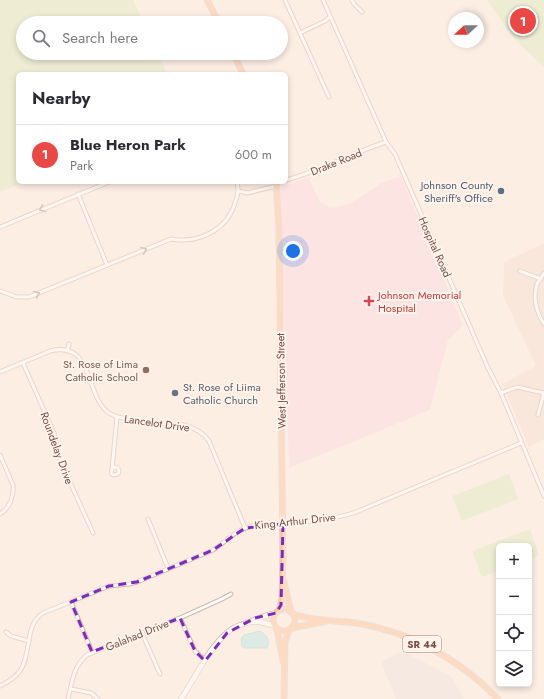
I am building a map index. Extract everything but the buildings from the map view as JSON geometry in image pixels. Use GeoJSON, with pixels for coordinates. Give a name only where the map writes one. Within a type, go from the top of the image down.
{"type":"FeatureCollection","features":[{"type":"Feature","properties":{"kind":"main road"},"geometry":{"type":"LineString","coordinates":[[207,0],[215,16]]}},
{"type":"Feature","properties":{"kind":"main road"},"geometry":{"type":"LineString","coordinates":[[236,60],[242,72]]}},
{"type":"Feature","properties":{"kind":"main road","name":"West Jefferson Street"},"geometry":{"type":"LineString","coordinates":[[277,184],[283,524],[282,599],[278,612]]}},
{"type":"Feature","properties":{"kind":"main road","name":"West Jefferson Street"},"geometry":{"type":"LineString","coordinates":[[283,579],[292,613]]}},
{"type":"Feature","properties":{"kind":"main road"},"geometry":{"type":"LineString","coordinates":[[284,664],[273,619],[278,612],[286,610],[292,613],[294,622],[285,642],[284,699]]}},
{"type":"Feature","properties":{"kind":"main road","name":"SR 44"},"geometry":{"type":"LineString","coordinates":[[292,613],[302,618],[317,618],[357,623],[412,639],[466,670],[498,699]]}},
{"type":"Feature","properties":{"kind":"main road","name":"SR 44"},"geometry":{"type":"LineString","coordinates":[[290,629],[332,620]]}},
{"type":"Feature","properties":{"kind":"main road"},"geometry":{"type":"LineString","coordinates":[[276,627],[283,631],[290,629]]}},
{"type":"Feature","properties":{"kind":"street"},"geometry":{"type":"LineString","coordinates":[[285,0],[329,97]]}},
{"type":"Feature","properties":{"kind":"street","name":"Hospital Road"},"geometry":{"type":"LineString","coordinates":[[323,0],[386,142],[395,154],[488,368],[501,393],[544,496]]}},
{"type":"Feature","properties":{"kind":"street"},"geometry":{"type":"LineString","coordinates":[[352,0],[362,12]]}},
{"type":"Feature","properties":{"kind":"street"},"geometry":{"type":"LineString","coordinates":[[300,33],[330,17]]}},
{"type":"Feature","properties":{"kind":"street","name":"Drake Road"},"geometry":{"type":"LineString","coordinates":[[288,179],[304,175],[317,168],[386,142]]}},
{"type":"Feature","properties":{"kind":"street"},"geometry":{"type":"LineString","coordinates":[[0,227],[104,184]]}},
{"type":"Feature","properties":{"kind":"street"},"geometry":{"type":"LineString","coordinates":[[0,292],[17,297],[30,297],[171,238],[186,240],[208,235],[228,219],[233,210],[239,192],[237,184]]}},
{"type":"Feature","properties":{"kind":"street"},"geometry":{"type":"LineString","coordinates":[[239,192],[247,193],[274,184]]}},
{"type":"Feature","properties":{"kind":"street"},"geometry":{"type":"LineString","coordinates":[[78,194],[108,265]]}},
{"type":"Feature","properties":{"kind":"street"},"geometry":{"type":"LineString","coordinates":[[520,271],[540,278]]}},
{"type":"Feature","properties":{"kind":"street"},"geometry":{"type":"LineString","coordinates":[[544,273],[537,284],[535,304],[539,317],[544,324]]}},
{"type":"Feature","properties":{"kind":"street"},"geometry":{"type":"LineString","coordinates":[[0,372],[50,351],[58,349],[67,351],[69,344]]}},
{"type":"Feature","properties":{"kind":"street","name":"Lancelot Drive"},"geometry":{"type":"LineString","coordinates":[[67,351],[75,354],[86,366],[100,402],[107,412],[118,417],[194,427],[206,436],[212,447],[245,528]]}},
{"type":"Feature","properties":{"kind":"street","name":"Roundelay Drive"},"geometry":{"type":"LineString","coordinates":[[22,363],[54,433],[60,460],[92,533]]}},
{"type":"Feature","properties":{"kind":"street"},"geometry":{"type":"LineString","coordinates":[[501,393],[517,387],[544,393],[538,415]]}},
{"type":"Feature","properties":{"kind":"street"},"geometry":{"type":"LineString","coordinates":[[112,469],[118,417]]}},
{"type":"Feature","properties":{"kind":"street","name":"King Arthur Drive"},"geometry":{"type":"LineString","coordinates":[[0,686],[14,678],[24,664],[33,625],[39,616],[109,586],[129,584],[213,550],[223,544],[235,533],[245,528],[260,524],[283,524],[329,519],[356,512],[521,443]]}},
{"type":"Feature","properties":{"kind":"street"},"geometry":{"type":"LineString","coordinates":[[0,455],[13,485],[12,499],[8,507],[0,514]]}},
{"type":"Feature","properties":{"kind":"street"},"geometry":{"type":"LineString","coordinates":[[148,519],[168,568]]}},
{"type":"Feature","properties":{"kind":"street","name":"Galahad Drive"},"geometry":{"type":"LineString","coordinates":[[68,699],[74,673],[79,663],[92,652],[180,618],[231,594]]}},
{"type":"Feature","properties":{"kind":"street"},"geometry":{"type":"LineString","coordinates":[[71,602],[92,652]]}},
{"type":"Feature","properties":{"kind":"street"},"geometry":{"type":"LineString","coordinates":[[250,622],[255,618],[278,612]]}},
{"type":"Feature","properties":{"kind":"street"},"geometry":{"type":"LineString","coordinates":[[180,618],[197,654],[205,660]]}},
{"type":"Feature","properties":{"kind":"street"},"geometry":{"type":"LineString","coordinates":[[181,699],[205,660],[227,632],[250,622],[261,622],[276,627]]}},
{"type":"Feature","properties":{"kind":"street"},"geometry":{"type":"LineString","coordinates":[[6,632],[11,636],[29,641]]}},
{"type":"Feature","properties":{"kind":"street"},"geometry":{"type":"LineString","coordinates":[[142,633],[160,674]]}},
{"type":"Feature","properties":{"kind":"street"},"geometry":{"type":"LineString","coordinates":[[71,689],[91,693],[98,699]]}},
{"type":"Feature","properties":{"kind":"highlighted area"},"geometry":{"type":"Polygon","coordinates":[[[283,524],[281,605],[276,613],[255,618],[227,633],[205,661],[195,651],[180,618],[92,652],[71,602],[109,586],[137,582],[213,550],[245,528],[283,524]]]}},
{"type":"Feature","properties":{"kind":"shaded area","name":"Johnson Memorial Hospital"},"geometry":{"type":"Polygon","coordinates":[[[401,176],[463,325],[448,340],[430,410],[289,468],[280,188],[308,177],[320,202],[330,208],[350,204],[381,183],[401,176]]]}},
{"type":"Feature","properties":{"kind":"shaded area"},"geometry":{"type":"Polygon","coordinates":[[[544,243],[544,439],[529,447],[502,384],[536,366],[503,296],[504,262],[544,243]]]}},
{"type":"Feature","properties":{"kind":"shaded area"},"geometry":{"type":"Polygon","coordinates":[[[402,651],[451,676],[464,699],[396,699],[381,662],[402,651]]]}},
{"type":"Feature","properties":{"kind":"green space"},"geometry":{"type":"Polygon","coordinates":[[[0,0],[133,0],[141,16],[16,16],[16,60],[161,60],[166,72],[16,72],[16,184],[20,184],[0,192],[0,0]]]}},
{"type":"Feature","properties":{"kind":"green space"},"geometry":{"type":"Polygon","coordinates":[[[487,0],[544,0],[544,67],[516,41],[487,0]]]}},
{"type":"Feature","properties":{"kind":"green space"},"geometry":{"type":"Polygon","coordinates":[[[509,474],[518,499],[462,521],[452,496],[509,474]]]}},
{"type":"Feature","properties":{"kind":"green space"},"geometry":{"type":"Polygon","coordinates":[[[530,529],[539,555],[532,558],[532,543],[496,543],[496,572],[482,577],[472,551],[530,529]]]}},
{"type":"Feature","properties":{"kind":"water"},"geometry":{"type":"Polygon","coordinates":[[[260,631],[267,638],[267,648],[244,648],[242,646],[241,638],[244,635],[260,631]]]}},
{"type":"Feature","properties":{"kind":"place","name":"Blue Heron Park"},"geometry":{"type":"Point","coordinates":[523,21]}},
{"type":"Feature","properties":{"kind":"place","name":"Johnson County Sheriff's Office"},"geometry":{"type":"Point","coordinates":[501,191]}},
{"type":"Feature","properties":{"kind":"place","name":"Johnson Memorial Hospital"},"geometry":{"type":"Point","coordinates":[369,301]}},
{"type":"Feature","properties":{"kind":"place","name":"St. Rose of Lima Catholic School"},"geometry":{"type":"Point","coordinates":[146,370]}},
{"type":"Feature","properties":{"kind":"place","name":"St. Rose of Liima Catholic Church"},"geometry":{"type":"Point","coordinates":[175,393]}}]}
